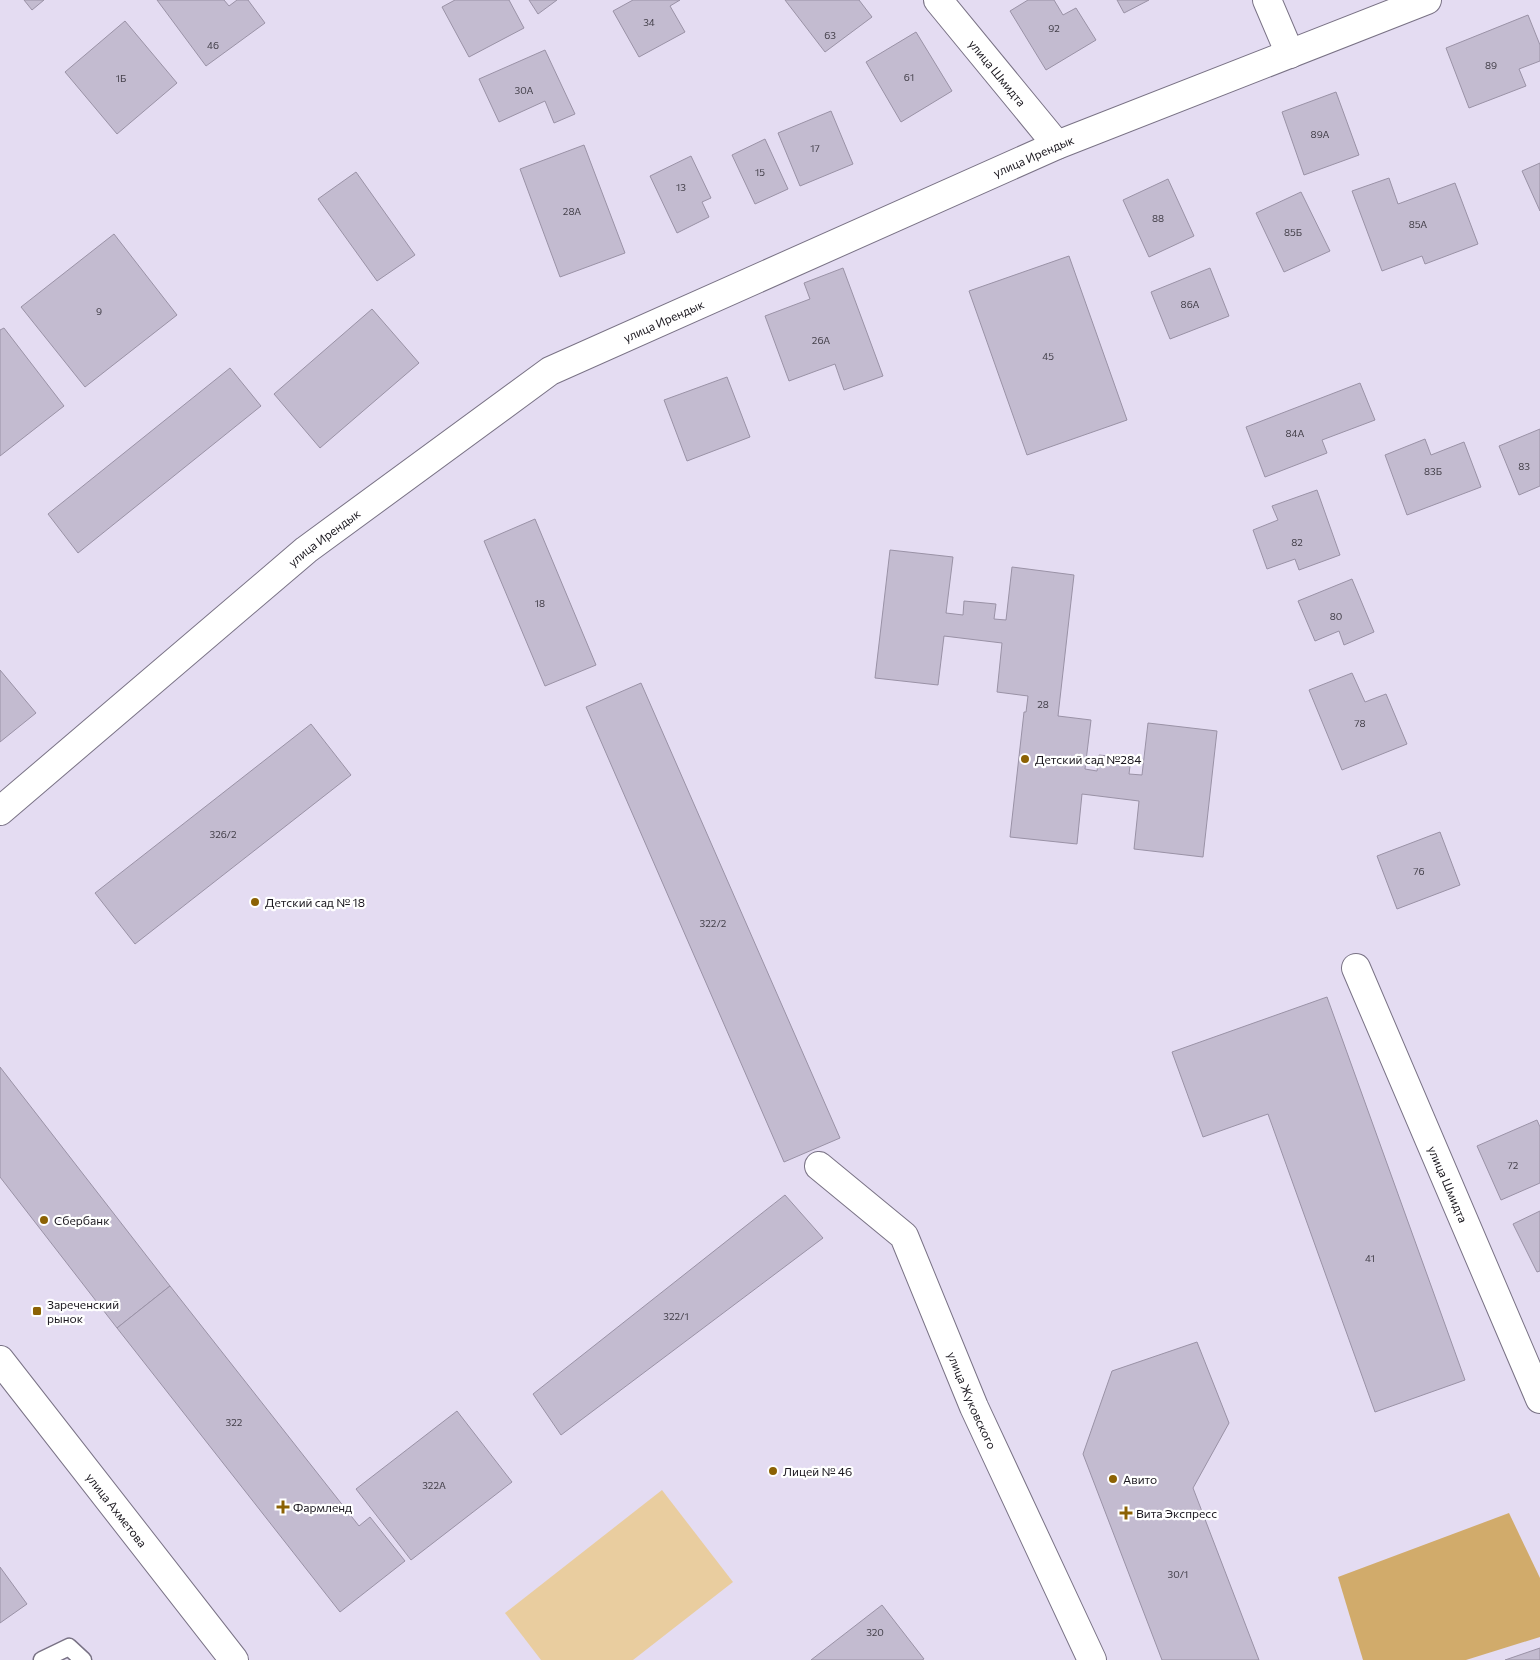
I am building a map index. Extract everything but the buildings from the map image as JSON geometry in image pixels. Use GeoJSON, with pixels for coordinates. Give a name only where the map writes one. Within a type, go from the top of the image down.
{"type":"FeatureCollection","features":[{"type":"Feature","properties":{"kind":"street","name":"улица Шмидта"},"geometry":{"type":"LineString","coordinates":[[938,0],[1057,145]]}},
{"type":"Feature","properties":{"kind":"street"},"geometry":{"type":"LineString","coordinates":[[1267,0],[1290,54]]}},
{"type":"Feature","properties":{"kind":"street","name":"улица Ирендык"},"geometry":{"type":"LineString","coordinates":[[0,811],[306,550],[550,372],[1057,145],[1427,0]]}},
{"type":"Feature","properties":{"kind":"street","name":"улица Шмидта"},"geometry":{"type":"LineString","coordinates":[[1356,968],[1540,1399]]}},
{"type":"Feature","properties":{"kind":"street","name":"улица Жуковского"},"geometry":{"type":"LineString","coordinates":[[819,1166],[904,1236],[974,1407],[1092,1660]]}},
{"type":"Feature","properties":{"kind":"street","name":"улица Ахметова"},"geometry":{"type":"LineString","coordinates":[[0,1360],[234,1660]]}},
{"type":"Feature","properties":{"kind":"lane"},"geometry":{"type":"LineString","coordinates":[[42,1660],[69,1647],[83,1660]]}},
{"type":"Feature","properties":{"kind":"shaded area"},"geometry":{"type":"Polygon","coordinates":[[[662,1490],[733,1582],[633,1660],[541,1660],[505,1613],[662,1490]]]}},
{"type":"Feature","properties":{"kind":"shaded area"},"geometry":{"type":"Polygon","coordinates":[[[1509,1513],[1540,1578],[1540,1637],[1466,1660],[1363,1660],[1338,1577],[1509,1513]]]}},
{"type":"Feature","properties":{"kind":"place","name":"Детский сад №284"},"geometry":{"type":"Point","coordinates":[1025,759]}},
{"type":"Feature","properties":{"kind":"place","name":"Детский сад № 18"},"geometry":{"type":"Point","coordinates":[255,902]}},
{"type":"Feature","properties":{"kind":"place","name":"Сбербанк"},"geometry":{"type":"Point","coordinates":[44,1220]}},
{"type":"Feature","properties":{"kind":"place","name":"Зареченский рынок"},"geometry":{"type":"Point","coordinates":[37,1311]}},
{"type":"Feature","properties":{"kind":"place","name":"Лицей № 46"},"geometry":{"type":"Point","coordinates":[773,1471]}},
{"type":"Feature","properties":{"kind":"place","name":"Авито"},"geometry":{"type":"Point","coordinates":[1113,1479]}},
{"type":"Feature","properties":{"kind":"place","name":"Фармленд"},"geometry":{"type":"Point","coordinates":[283,1507]}},
{"type":"Feature","properties":{"kind":"place","name":"Вита Экспресс"},"geometry":{"type":"Point","coordinates":[1126,1513]}}]}
